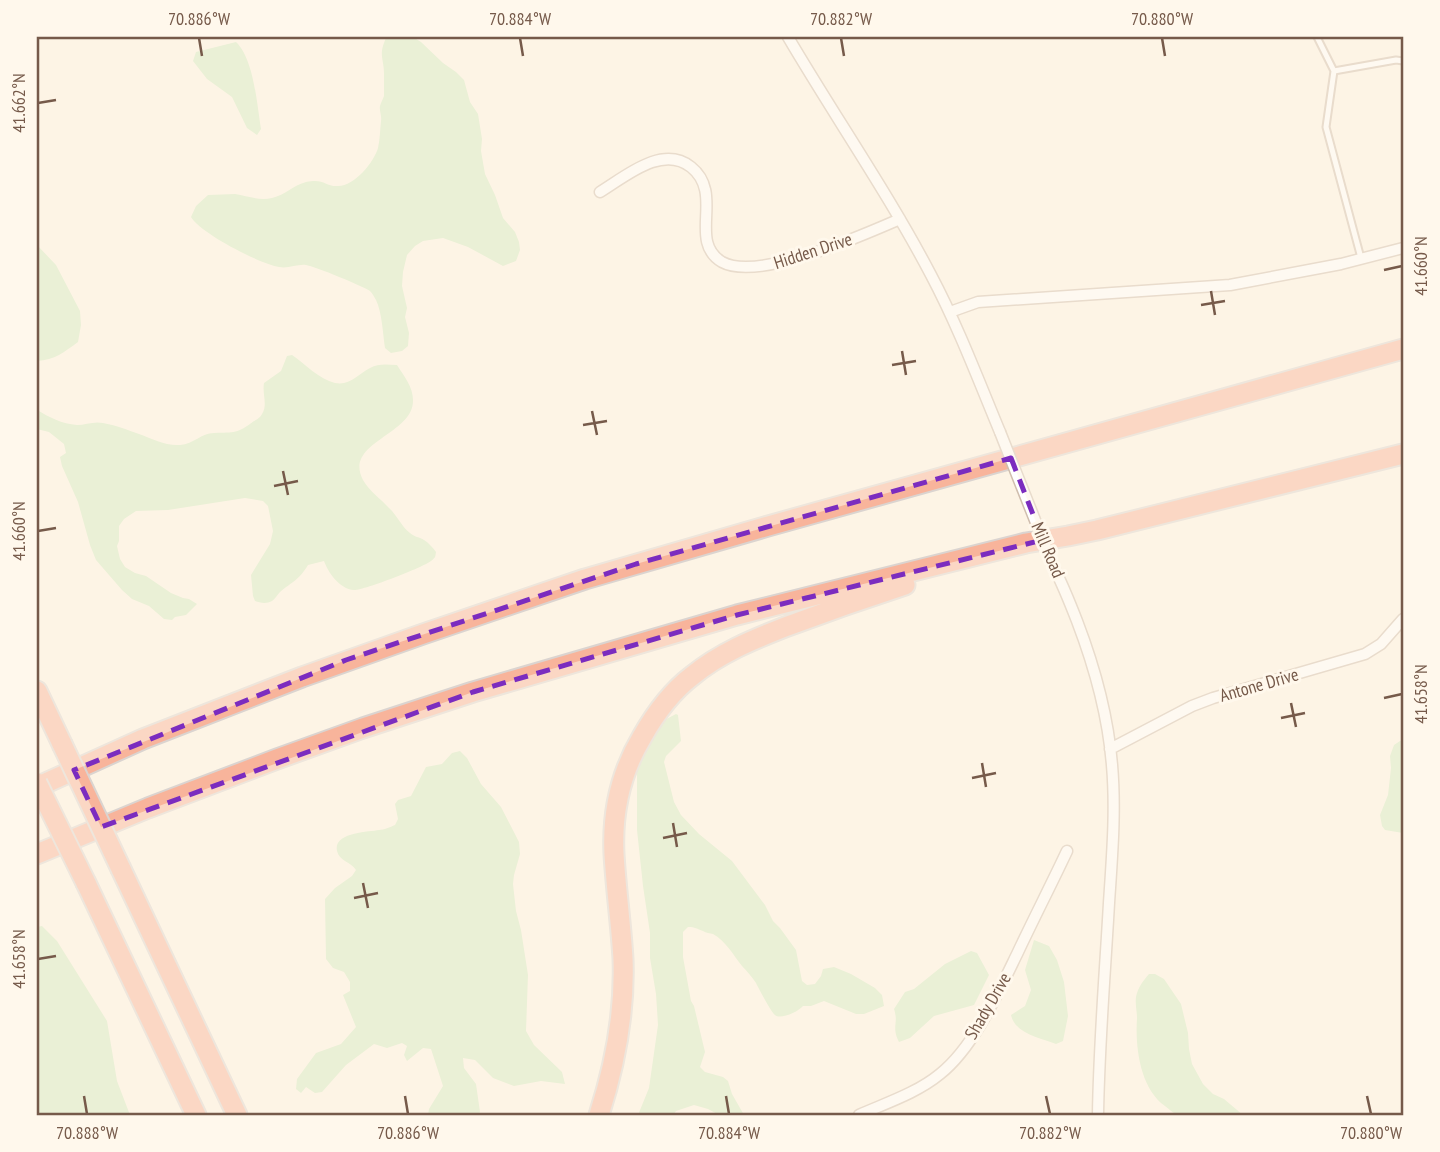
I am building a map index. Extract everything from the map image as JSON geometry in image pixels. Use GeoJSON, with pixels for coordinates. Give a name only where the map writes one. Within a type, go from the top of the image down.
{"type":"FeatureCollection","features":[{"type":"Feature","properties":{"kind":"highway"},"geometry":{"type":"LineString","coordinates":[[196,1115],[37,785],[143,739],[280,685],[586,579],[1403,349]]}},
{"type":"Feature","properties":{"kind":"highway"},"geometry":{"type":"LineString","coordinates":[[37,854],[277,759],[375,724],[473,692],[737,614],[1026,543],[1068,537],[1403,454]]}},
{"type":"Feature","properties":{"kind":"highway"},"geometry":{"type":"LineString","coordinates":[[599,1115],[612,1072],[622,1008],[623,961],[614,852],[616,807],[637,746],[665,702],[690,677],[736,647],[828,611],[1026,543]]}},
{"type":"Feature","properties":{"kind":"highway"},"geometry":{"type":"LineString","coordinates":[[37,691],[237,1115]]}},
{"type":"Feature","properties":{"kind":"street","name":"Mill Road"},"geometry":{"type":"LineString","coordinates":[[788,37],[900,219],[950,312],[1072,608],[1096,678],[1110,750],[1114,816],[1098,1115]]}},
{"type":"Feature","properties":{"kind":"street","name":"Hidden Drive"},"geometry":{"type":"LineString","coordinates":[[600,191],[653,161],[670,158],[687,163],[704,181],[706,237],[709,246],[720,260],[738,267],[762,267],[793,259],[900,219]]}},
{"type":"Feature","properties":{"kind":"street"},"geometry":{"type":"LineString","coordinates":[[950,312],[978,302],[1230,285],[1362,259],[1403,248]]}},
{"type":"Feature","properties":{"kind":"street","name":"Antone Drive"},"geometry":{"type":"LineString","coordinates":[[1110,750],[1192,706],[1213,698],[1365,654],[1381,644],[1403,619]]}},
{"type":"Feature","properties":{"kind":"street","name":"Shady Drive"},"geometry":{"type":"LineString","coordinates":[[859,1115],[926,1083],[944,1071],[959,1054],[1005,979],[1067,851]]}},
{"type":"Feature","properties":{"kind":"lane"},"geometry":{"type":"LineString","coordinates":[[1317,37],[1334,71],[1326,127],[1362,259]]}},
{"type":"Feature","properties":{"kind":"lane"},"geometry":{"type":"LineString","coordinates":[[1334,71],[1395,60],[1403,61]]}},
{"type":"Feature","properties":{"kind":"highlighted area"},"geometry":{"type":"Polygon","coordinates":[[[1011,458],[1043,540],[737,615],[473,692],[101,827],[74,770],[346,660],[636,564],[1011,458]]]}},
{"type":"Feature","properties":{"kind":"green space"},"geometry":{"type":"Polygon","coordinates":[[[413,37],[464,80],[470,102],[478,114],[485,174],[503,218],[515,232],[520,250],[516,261],[503,266],[468,247],[443,238],[423,241],[415,246],[407,255],[402,286],[407,308],[405,317],[409,333],[408,346],[402,351],[391,353],[385,348],[380,311],[370,291],[311,266],[270,265],[231,247],[206,231],[191,217],[196,206],[208,195],[235,194],[267,199],[277,197],[306,182],[317,181],[337,186],[356,178],[368,166],[378,148],[380,108],[384,96],[382,53],[386,38],[413,37]]]}},
{"type":"Feature","properties":{"kind":"green space"},"geometry":{"type":"Polygon","coordinates":[[[236,42],[247,59],[254,83],[261,129],[257,135],[247,128],[232,97],[207,79],[193,61],[196,52],[236,42]]]}},
{"type":"Feature","properties":{"kind":"green space"},"geometry":{"type":"Polygon","coordinates":[[[37,245],[56,265],[80,311],[81,325],[78,342],[54,357],[37,361],[37,245]]]}},
{"type":"Feature","properties":{"kind":"green space"},"geometry":{"type":"Polygon","coordinates":[[[292,355],[318,375],[335,383],[350,381],[377,365],[397,365],[411,391],[413,400],[410,412],[403,422],[370,447],[359,467],[369,488],[407,530],[431,546],[436,552],[435,557],[406,573],[354,590],[339,583],[331,575],[324,561],[308,565],[273,600],[261,603],[255,601],[253,596],[251,575],[270,544],[273,531],[268,506],[263,501],[245,498],[168,510],[136,511],[119,526],[117,546],[125,567],[146,576],[171,593],[197,604],[186,615],[172,620],[164,619],[149,606],[132,599],[96,560],[78,502],[62,466],[60,457],[66,453],[64,444],[49,432],[37,429],[37,410],[66,423],[103,423],[164,443],[185,444],[209,433],[239,430],[260,417],[265,407],[264,383],[281,371],[287,356],[292,355]]]}},
{"type":"Feature","properties":{"kind":"green space"},"geometry":{"type":"Polygon","coordinates":[[[676,714],[681,741],[666,756],[664,762],[674,802],[681,815],[732,861],[765,905],[773,921],[796,950],[802,981],[807,985],[815,984],[823,969],[834,967],[875,988],[882,995],[884,1006],[864,1014],[856,1014],[824,1001],[803,1006],[789,1015],[777,1016],[753,979],[721,940],[713,934],[688,927],[683,932],[683,957],[691,1001],[705,1052],[700,1067],[705,1072],[728,1081],[744,1115],[719,1115],[694,1105],[676,1111],[673,1115],[638,1115],[649,1088],[658,1025],[637,830],[637,770],[645,739],[653,726],[676,714]]]}},
{"type":"Feature","properties":{"kind":"green space"},"geometry":{"type":"Polygon","coordinates":[[[1403,739],[1403,833],[1385,830],[1380,815],[1388,795],[1390,756],[1394,745],[1403,739]]]}},
{"type":"Feature","properties":{"kind":"green space"},"geometry":{"type":"Polygon","coordinates":[[[460,751],[467,758],[481,784],[501,807],[519,842],[520,854],[513,884],[528,975],[526,1031],[534,1045],[562,1072],[565,1084],[541,1081],[514,1086],[493,1078],[475,1060],[463,1058],[464,1068],[476,1084],[480,1112],[478,1115],[428,1115],[443,1086],[431,1049],[423,1048],[407,1061],[404,1055],[407,1046],[402,1043],[387,1048],[374,1044],[346,1065],[322,1092],[315,1093],[306,1087],[301,1093],[296,1089],[297,1079],[316,1053],[341,1044],[356,1027],[343,995],[350,991],[350,982],[344,972],[333,968],[326,959],[325,899],[356,870],[340,857],[337,845],[340,840],[353,834],[383,830],[395,825],[398,819],[395,804],[398,800],[411,796],[426,767],[442,764],[452,753],[460,751]]]}},
{"type":"Feature","properties":{"kind":"green space"},"geometry":{"type":"Polygon","coordinates":[[[42,926],[57,941],[107,1021],[117,1081],[130,1115],[37,1115],[37,927],[42,926]]]}},
{"type":"Feature","properties":{"kind":"green space"},"geometry":{"type":"Polygon","coordinates":[[[1034,940],[1049,946],[1064,982],[1068,1016],[1063,1041],[1056,1044],[1023,1031],[1011,1015],[1025,1006],[1031,990],[1025,970],[1034,940]]]}},
{"type":"Feature","properties":{"kind":"green space"},"geometry":{"type":"Polygon","coordinates":[[[971,951],[977,953],[989,975],[974,1005],[934,1016],[910,1038],[899,1042],[894,1009],[905,992],[914,989],[945,964],[971,951]]]}},
{"type":"Feature","properties":{"kind":"green space"},"geometry":{"type":"Polygon","coordinates":[[[1149,974],[1164,979],[1181,1004],[1192,1064],[1203,1084],[1243,1115],[1178,1115],[1150,1089],[1138,1054],[1136,1002],[1139,987],[1149,974]]]}}]}
